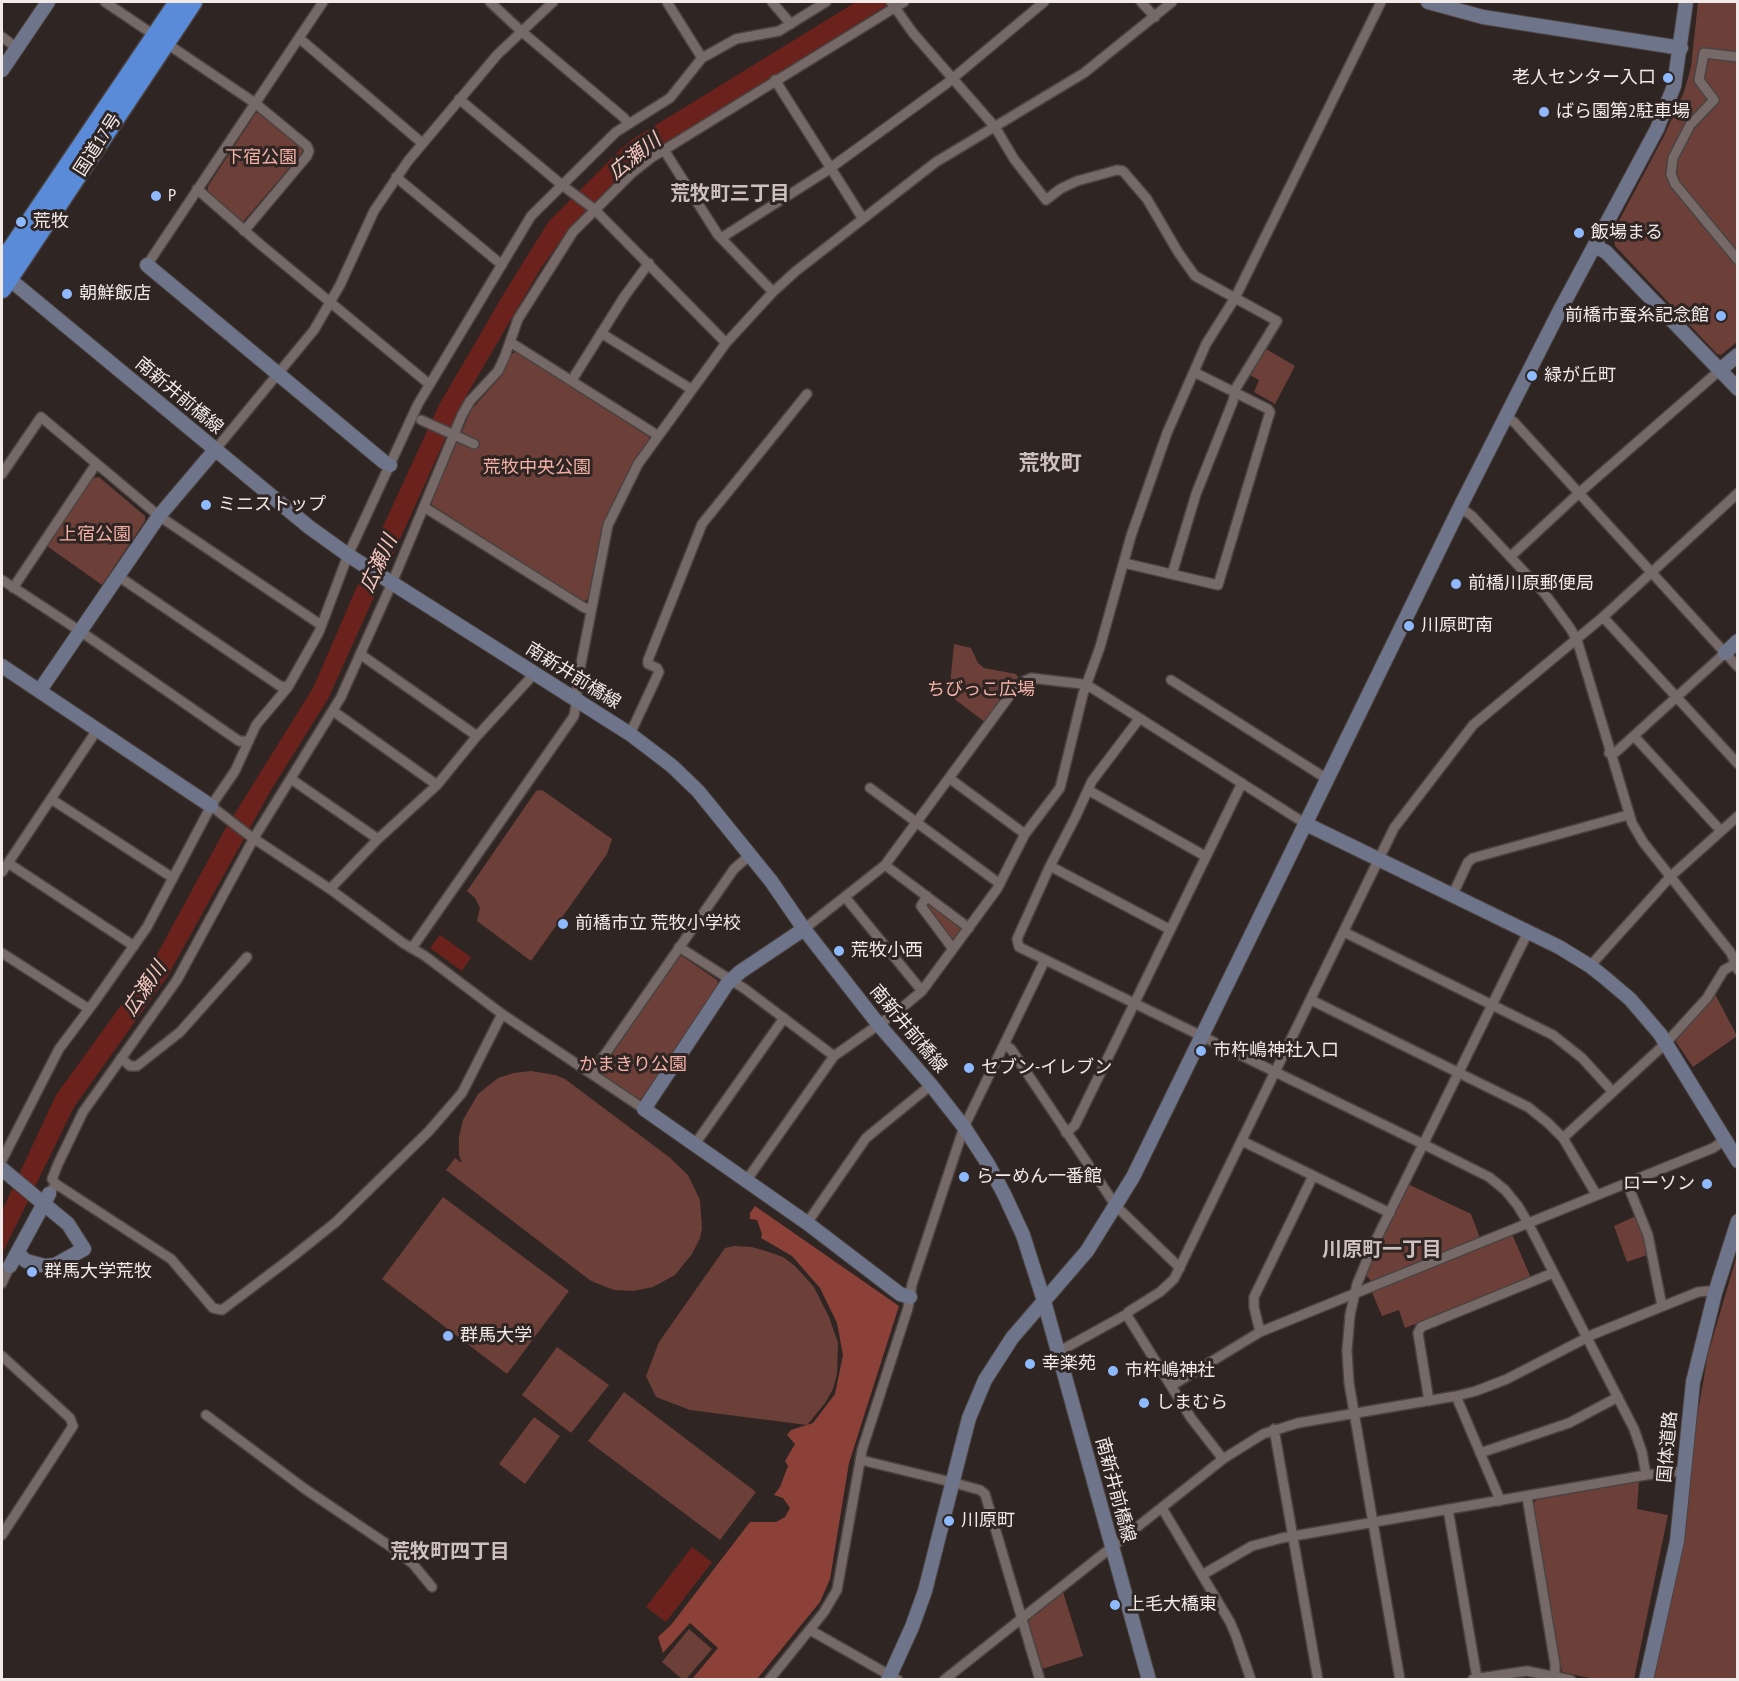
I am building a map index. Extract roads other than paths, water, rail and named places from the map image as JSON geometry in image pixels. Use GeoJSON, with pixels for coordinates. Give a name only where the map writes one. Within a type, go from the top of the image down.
{"type":"FeatureCollection","features":[{"type":"Feature","properties":{"kind":"highway","name":"国道17号"},"geometry":{"type":"LineString","coordinates":[[3,276],[160,38],[178,2]]}},
{"type":"Feature","properties":{"kind":"highway","name":"国道17号"},"geometry":{"type":"LineString","coordinates":[[160,38],[193,2]]}},
{"type":"Feature","properties":{"kind":"street"},"geometry":{"type":"LineString","coordinates":[[2,70],[48,2]]}},
{"type":"Feature","properties":{"kind":"street"},"geometry":{"type":"LineString","coordinates":[[105,2],[255,103],[307,146],[309,151],[244,231]]}},
{"type":"Feature","properties":{"kind":"street"},"geometry":{"type":"LineString","coordinates":[[323,2],[147,265],[390,465]]}},
{"type":"Feature","properties":{"kind":"street"},"geometry":{"type":"LineString","coordinates":[[490,2],[629,124]]}},
{"type":"Feature","properties":{"kind":"street"},"geometry":{"type":"LineString","coordinates":[[40,690],[159,516],[314,330],[366,227],[396,177],[493,59],[553,2]]}},
{"type":"Feature","properties":{"kind":"street"},"geometry":{"type":"LineString","coordinates":[[667,2],[702,57]]}},
{"type":"Feature","properties":{"kind":"street"},"geometry":{"type":"LineString","coordinates":[[772,2],[791,24]]}},
{"type":"Feature","properties":{"kind":"street"},"geometry":{"type":"LineString","coordinates":[[2,1160],[54,1056],[147,927],[211,806],[235,771],[256,725],[288,687],[321,625],[348,555],[418,404],[531,216],[611,137],[670,98],[702,57],[736,39],[774,33],[826,2]]}},
{"type":"Feature","properties":{"kind":"street"},"geometry":{"type":"LineString","coordinates":[[2,1283],[83,1112],[177,980],[252,837],[333,711],[360,654],[389,581],[424,507],[452,434],[470,401],[498,371],[518,319],[573,232],[632,173],[664,150],[893,4],[904,2]]}},
{"type":"Feature","properties":{"kind":"street"},"geometry":{"type":"LineString","coordinates":[[721,238],[830,168],[952,78],[1044,2]]}},
{"type":"Feature","properties":{"kind":"street"},"geometry":{"type":"LineString","coordinates":[[1141,2],[1155,17]]}},
{"type":"Feature","properties":{"kind":"street"},"geometry":{"type":"LineString","coordinates":[[412,948],[576,713],[577,684],[608,525],[637,465],[690,389],[726,343],[773,292],[815,255],[936,162],[1084,73],[1172,2]]}},
{"type":"Feature","properties":{"kind":"street"},"geometry":{"type":"LineString","coordinates":[[746,1181],[834,1056],[879,1025],[922,991],[1000,884],[1025,834],[1060,788],[1086,685],[1100,647],[1160,451],[1206,344],[1235,298],[1382,2]]}},
{"type":"Feature","properties":{"kind":"street"},"geometry":{"type":"LineString","coordinates":[[1428,2],[1483,16],[1681,48]]}},
{"type":"Feature","properties":{"kind":"street"},"geometry":{"type":"LineString","coordinates":[[810,1630],[892,1678],[925,1591],[969,1418],[985,1380],[1012,1338],[1087,1251],[1133,1177],[1460,507],[1663,116],[1674,86],[1686,2]]}},
{"type":"Feature","properties":{"kind":"street"},"geometry":{"type":"LineString","coordinates":[[893,4],[913,33],[995,127],[1014,159],[1046,200],[1060,189],[1077,181],[1117,170],[1123,171],[1147,199],[1189,269],[1203,282],[1277,321],[1235,393],[1196,494],[1172,574]]}},
{"type":"Feature","properties":{"kind":"street"},"geometry":{"type":"LineString","coordinates":[[2,37],[17,48]]}},
{"type":"Feature","properties":{"kind":"street"},"geometry":{"type":"LineString","coordinates":[[299,39],[423,143]]}},
{"type":"Feature","properties":{"kind":"street"},"geometry":{"type":"LineString","coordinates":[[1737,57],[1704,53],[1699,59],[1695,79],[1714,100],[1690,125],[1673,158],[1671,174],[1676,184],[1737,260]]}},
{"type":"Feature","properties":{"kind":"street"},"geometry":{"type":"LineString","coordinates":[[775,80],[863,219]]}},
{"type":"Feature","properties":{"kind":"street"},"geometry":{"type":"LineString","coordinates":[[459,99],[594,209],[726,343]]}},
{"type":"Feature","properties":{"kind":"street"},"geometry":{"type":"LineString","coordinates":[[664,150],[721,238],[773,292]]}},
{"type":"Feature","properties":{"kind":"street"},"geometry":{"type":"LineString","coordinates":[[396,177],[502,265]]}},
{"type":"Feature","properties":{"kind":"street"},"geometry":{"type":"LineString","coordinates":[[196,189],[429,384]]}},
{"type":"Feature","properties":{"kind":"street"},"geometry":{"type":"LineString","coordinates":[[1595,246],[1606,252],[1737,389]]}},
{"type":"Feature","properties":{"kind":"street"},"geometry":{"type":"LineString","coordinates":[[572,380],[643,268],[649,263]]}},
{"type":"Feature","properties":{"kind":"street","name":"南新井前橋線"},"geometry":{"type":"LineString","coordinates":[[3,276],[297,517],[348,555],[630,734],[672,766],[698,791],[750,855],[879,1025],[964,1127],[988,1164],[1016,1217],[1044,1301],[1149,1680]]}},
{"type":"Feature","properties":{"kind":"street"},"geometry":{"type":"LineString","coordinates":[[601,333],[690,389]]}},
{"type":"Feature","properties":{"kind":"street"},"geometry":{"type":"LineString","coordinates":[[510,342],[657,435]]}},
{"type":"Feature","properties":{"kind":"street"},"geometry":{"type":"LineString","coordinates":[[1510,557],[1579,493],[1737,355]]}},
{"type":"Feature","properties":{"kind":"street"},"geometry":{"type":"LineString","coordinates":[[1124,563],[1218,585],[1270,412],[1269,409],[1194,372]]}},
{"type":"Feature","properties":{"kind":"street"},"geometry":{"type":"LineString","coordinates":[[630,734],[659,672],[657,668],[648,664],[648,660],[702,524],[807,394]]}},
{"type":"Feature","properties":{"kind":"street"},"geometry":{"type":"LineString","coordinates":[[2,474],[40,417],[159,516],[321,625]]}},
{"type":"Feature","properties":{"kind":"street"},"geometry":{"type":"LineString","coordinates":[[1505,417],[1514,422],[1737,667]]}},
{"type":"Feature","properties":{"kind":"street"},"geometry":{"type":"LineString","coordinates":[[425,422],[474,444]]}},
{"type":"Feature","properties":{"kind":"street"},"geometry":{"type":"LineString","coordinates":[[13,588],[96,464]]}},
{"type":"Feature","properties":{"kind":"street"},"geometry":{"type":"LineString","coordinates":[[1058,1352],[1127,1314],[1167,1286],[1180,1268],[1394,828],[1473,725],[1577,640],[1737,493]]}},
{"type":"Feature","properties":{"kind":"street"},"geometry":{"type":"LineString","coordinates":[[424,507],[590,610]]}},
{"type":"Feature","properties":{"kind":"street"},"geometry":{"type":"LineString","coordinates":[[1460,507],[1472,516],[1558,609],[1577,640],[1628,815],[1643,842],[1734,950],[1736,967],[1724,970],[1707,998],[1666,1043],[1563,1138]]}},
{"type":"Feature","properties":{"kind":"street"},"geometry":{"type":"LineString","coordinates":[[118,576],[280,686],[288,687]]}},
{"type":"Feature","properties":{"kind":"street"},"geometry":{"type":"LineString","coordinates":[[2,580],[239,741],[249,741]]}},
{"type":"Feature","properties":{"kind":"street"},"geometry":{"type":"LineString","coordinates":[[1603,617],[1737,764]]}},
{"type":"Feature","properties":{"kind":"street"},"geometry":{"type":"LineString","coordinates":[[1609,753],[1616,752],[1737,641]]}},
{"type":"Feature","properties":{"kind":"street"},"geometry":{"type":"LineString","coordinates":[[360,654],[477,736]]}},
{"type":"Feature","properties":{"kind":"street"},"geometry":{"type":"LineString","coordinates":[[2,666],[211,806],[502,1014],[644,1109],[807,1223],[900,1294],[910,1297]]}},
{"type":"Feature","properties":{"kind":"street"},"geometry":{"type":"LineString","coordinates":[[330,889],[378,839],[437,785],[477,736],[535,672]]}},
{"type":"Feature","properties":{"kind":"street"},"geometry":{"type":"LineString","coordinates":[[644,1109],[731,980],[804,929],[885,865],[1022,682],[1037,677],[1086,685],[1306,824],[1453,894],[1590,966],[1630,999],[1666,1043],[1737,1161]]}},
{"type":"Feature","properties":{"kind":"street"},"geometry":{"type":"LineString","coordinates":[[1171,680],[1327,779]]}},
{"type":"Feature","properties":{"kind":"street"},"geometry":{"type":"LineString","coordinates":[[333,711],[437,785]]}},
{"type":"Feature","properties":{"kind":"street"},"geometry":{"type":"LineString","coordinates":[[1139,719],[1100,768],[1088,790],[1017,939],[1019,947],[1423,1144],[1489,1177],[1505,1190],[1528,1223],[1638,1437],[1646,1475]]}},
{"type":"Feature","properties":{"kind":"street"},"geometry":{"type":"LineString","coordinates":[[2,872],[98,730]]}},
{"type":"Feature","properties":{"kind":"street"},"geometry":{"type":"LineString","coordinates":[[1634,736],[1721,831]]}},
{"type":"Feature","properties":{"kind":"street"},"geometry":{"type":"LineString","coordinates":[[949,778],[1025,834]]}},
{"type":"Feature","properties":{"kind":"street"},"geometry":{"type":"LineString","coordinates":[[291,779],[378,839]]}},
{"type":"Feature","properties":{"kind":"street"},"geometry":{"type":"LineString","coordinates":[[1066,1133],[1075,1125],[1242,783]]}},
{"type":"Feature","properties":{"kind":"street"},"geometry":{"type":"LineString","coordinates":[[870,788],[1000,884]]}},
{"type":"Feature","properties":{"kind":"street"},"geometry":{"type":"LineString","coordinates":[[1088,790],[1205,856]]}},
{"type":"Feature","properties":{"kind":"street"},"geometry":{"type":"LineString","coordinates":[[51,800],[173,878]]}},
{"type":"Feature","properties":{"kind":"street"},"geometry":{"type":"LineString","coordinates":[[1453,894],[1468,862],[1473,858],[1628,815]]}},
{"type":"Feature","properties":{"kind":"street"},"geometry":{"type":"LineString","coordinates":[[1590,966],[1671,876],[1737,816]]}},
{"type":"Feature","properties":{"kind":"street"},"geometry":{"type":"LineString","coordinates":[[591,1073],[734,869],[750,855]]}},
{"type":"Feature","properties":{"kind":"street"},"geometry":{"type":"LineString","coordinates":[[8,863],[134,946]]}},
{"type":"Feature","properties":{"kind":"street"},"geometry":{"type":"LineString","coordinates":[[885,865],[969,928]]}},
{"type":"Feature","properties":{"kind":"street"},"geometry":{"type":"LineString","coordinates":[[1050,866],[1169,929]]}},
{"type":"Feature","properties":{"kind":"street"},"geometry":{"type":"LineString","coordinates":[[927,896],[921,906],[953,949]]}},
{"type":"Feature","properties":{"kind":"street"},"geometry":{"type":"LineString","coordinates":[[845,897],[922,991]]}},
{"type":"Feature","properties":{"kind":"street"},"geometry":{"type":"LineString","coordinates":[[1344,932],[1558,1039],[1582,1058],[1613,1092]]}},
{"type":"Feature","properties":{"kind":"street"},"geometry":{"type":"LineString","coordinates":[[1400,1680],[1354,1413],[1347,1332],[1361,1273],[1528,932]]}},
{"type":"Feature","properties":{"kind":"street"},"geometry":{"type":"LineString","coordinates":[[679,947],[731,980],[834,1056]]}},
{"type":"Feature","properties":{"kind":"street"},"geometry":{"type":"LineString","coordinates":[[2,953],[89,1009]]}},
{"type":"Feature","properties":{"kind":"street"},"geometry":{"type":"LineString","coordinates":[[121,1058],[130,1066],[137,1065],[180,1032],[246,957]]}},
{"type":"Feature","properties":{"kind":"street"},"geometry":{"type":"LineString","coordinates":[[769,1680],[831,1602],[840,1580],[861,1460],[912,1284],[964,1127],[1045,960]]}},
{"type":"Feature","properties":{"kind":"street"},"geometry":{"type":"LineString","coordinates":[[1311,1000],[1528,1107],[1563,1138],[1596,1194]]}},
{"type":"Feature","properties":{"kind":"street"},"geometry":{"type":"LineString","coordinates":[[2,1169],[13,1180],[171,1259],[213,1308],[222,1310],[318,1237],[429,1131],[462,1093],[496,1021],[502,1014]]}},
{"type":"Feature","properties":{"kind":"street"},"geometry":{"type":"LineString","coordinates":[[695,1144],[784,1018]]}},
{"type":"Feature","properties":{"kind":"street"},"geometry":{"type":"LineString","coordinates":[[1005,1045],[1011,1049],[1116,1206],[1180,1268]]}},
{"type":"Feature","properties":{"kind":"street"},"geometry":{"type":"LineString","coordinates":[[807,1223],[866,1138],[931,1085]]}},
{"type":"Feature","properties":{"kind":"street"},"geometry":{"type":"LineString","coordinates":[[1171,1386],[1260,1332],[1713,1148],[1725,1140]]}},
{"type":"Feature","properties":{"kind":"street"},"geometry":{"type":"LineString","coordinates":[[1242,1141],[1390,1213]]}},
{"type":"Feature","properties":{"kind":"street"},"geometry":{"type":"LineString","coordinates":[[1260,1332],[1254,1297],[1313,1176]]}},
{"type":"Feature","properties":{"kind":"street"},"geometry":{"type":"LineString","coordinates":[[1627,1183],[1648,1235],[1662,1306]]}},
{"type":"Feature","properties":{"kind":"street"},"geometry":{"type":"LineString","coordinates":[[17,1253],[26,1261],[45,1266],[55,1264],[84,1249],[73,1230],[45,1195]]}},
{"type":"Feature","properties":{"kind":"street","name":"国体道路"},"geometry":{"type":"LineString","coordinates":[[1646,1680],[1677,1541],[1693,1382],[1715,1293],[1737,1221]]}},
{"type":"Feature","properties":{"kind":"street"},"geometry":{"type":"LineString","coordinates":[[1429,1401],[1418,1332],[1421,1327],[1553,1273]]}},
{"type":"Feature","properties":{"kind":"street"},"geometry":{"type":"LineString","coordinates":[[947,1679],[1223,1459],[1250,1440],[1274,1429],[1298,1423],[1456,1396],[1507,1379],[1586,1338],[1662,1306],[1698,1292],[1715,1293]]}},
{"type":"Feature","properties":{"kind":"street"},"geometry":{"type":"LineString","coordinates":[[1127,1314],[1191,1418],[1223,1459]]}},
{"type":"Feature","properties":{"kind":"street"},"geometry":{"type":"LineString","coordinates":[[2,1356],[70,1418],[73,1426],[2,1534]]}},
{"type":"Feature","properties":{"kind":"street"},"geometry":{"type":"LineString","coordinates":[[1456,1396],[1498,1495],[1498,1501]]}},
{"type":"Feature","properties":{"kind":"street"},"geometry":{"type":"LineString","coordinates":[[1480,1453],[1569,1423],[1618,1397]]}},
{"type":"Feature","properties":{"kind":"street"},"geometry":{"type":"LineString","coordinates":[[206,1415],[305,1489],[394,1549],[413,1564],[432,1587]]}},
{"type":"Feature","properties":{"kind":"street"},"geometry":{"type":"LineString","coordinates":[[1274,1429],[1318,1680]]}},
{"type":"Feature","properties":{"kind":"street"},"geometry":{"type":"LineString","coordinates":[[861,1460],[951,1482],[980,1490],[986,1494],[1040,1680]]}},
{"type":"Feature","properties":{"kind":"street"},"geometry":{"type":"LineString","coordinates":[[1202,1575],[1252,1546],[1294,1536],[1646,1475],[1683,1471]]}},
{"type":"Feature","properties":{"kind":"street"},"geometry":{"type":"LineString","coordinates":[[1527,1497],[1555,1678]]}},
{"type":"Feature","properties":{"kind":"street"},"geometry":{"type":"LineString","coordinates":[[1162,1508],[1236,1636],[1251,1680]]}},
{"type":"Feature","properties":{"kind":"street"},"geometry":{"type":"LineString","coordinates":[[1448,1509],[1474,1679],[1527,1671],[1571,1680]]}},
{"type":"Feature","properties":{"kind":"water","name":"広瀬川"},"geometry":{"type":"Polygon","coordinates":[[[856,2],[892,2],[634,163],[571,226],[541,268],[451,426],[328,699],[271,790],[167,977],[74,1107],[2,1254],[2,1211],[56,1095],[154,960],[224,831],[313,688],[439,405],[549,221],[633,139],[856,2]]]}},
{"type":"Feature","properties":{"kind":"water"},"geometry":{"type":"Polygon","coordinates":[[[440,935],[471,957],[462,971],[430,948],[440,935]]]}},
{"type":"Feature","properties":{"kind":"water"},"geometry":{"type":"Polygon","coordinates":[[[692,1547],[712,1562],[666,1622],[646,1607],[692,1547]]]}},
{"type":"Feature","properties":{"kind":"place","name":"老人センター入口"},"geometry":{"type":"Point","coordinates":[1668,78]}},
{"type":"Feature","properties":{"kind":"place","name":"ばら園第2駐車場"},"geometry":{"type":"Point","coordinates":[1544,112]}},
{"type":"Feature","properties":{"kind":"place","name":"P"},"geometry":{"type":"Point","coordinates":[156,196]}},
{"type":"Feature","properties":{"kind":"place","name":"荒牧"},"geometry":{"type":"Point","coordinates":[21,222]}},
{"type":"Feature","properties":{"kind":"place","name":"飯場まる"},"geometry":{"type":"Point","coordinates":[1579,233]}},
{"type":"Feature","properties":{"kind":"place","name":"朝鮮飯店"},"geometry":{"type":"Point","coordinates":[67,294]}},
{"type":"Feature","properties":{"kind":"place","name":"前橋市蚕糸記念館"},"geometry":{"type":"Point","coordinates":[1721,316]}},
{"type":"Feature","properties":{"kind":"place","name":"緑が丘町"},"geometry":{"type":"Point","coordinates":[1532,376]}},
{"type":"Feature","properties":{"kind":"place","name":"ミニストップ"},"geometry":{"type":"Point","coordinates":[206,505]}},
{"type":"Feature","properties":{"kind":"place","name":"前橋川原郵便局"},"geometry":{"type":"Point","coordinates":[1456,584]}},
{"type":"Feature","properties":{"kind":"place","name":"川原町南"},"geometry":{"type":"Point","coordinates":[1409,626]}},
{"type":"Feature","properties":{"kind":"place","name":"前橋市立 荒牧小学校"},"geometry":{"type":"Point","coordinates":[563,924]}},
{"type":"Feature","properties":{"kind":"place","name":"荒牧小西"},"geometry":{"type":"Point","coordinates":[839,951]}},
{"type":"Feature","properties":{"kind":"place","name":"市杵嶋神社入口"},"geometry":{"type":"Point","coordinates":[1201,1051]}},
{"type":"Feature","properties":{"kind":"place","name":"セブン-イレブン"},"geometry":{"type":"Point","coordinates":[969,1068]}},
{"type":"Feature","properties":{"kind":"place","name":"らーめん一番館"},"geometry":{"type":"Point","coordinates":[964,1177]}},
{"type":"Feature","properties":{"kind":"place","name":"ローソン"},"geometry":{"type":"Point","coordinates":[1707,1184]}},
{"type":"Feature","properties":{"kind":"place","name":"群馬大学荒牧"},"geometry":{"type":"Point","coordinates":[32,1272]}},
{"type":"Feature","properties":{"kind":"place","name":"群馬大学"},"geometry":{"type":"Point","coordinates":[448,1336]}},
{"type":"Feature","properties":{"kind":"place","name":"幸楽苑"},"geometry":{"type":"Point","coordinates":[1030,1364]}},
{"type":"Feature","properties":{"kind":"place","name":"市杵嶋神社"},"geometry":{"type":"Point","coordinates":[1113,1371]}},
{"type":"Feature","properties":{"kind":"place","name":"しまむら"},"geometry":{"type":"Point","coordinates":[1144,1403]}},
{"type":"Feature","properties":{"kind":"place","name":"川原町"},"geometry":{"type":"Point","coordinates":[949,1521]}},
{"type":"Feature","properties":{"kind":"place","name":"上毛大橋東"},"geometry":{"type":"Point","coordinates":[1115,1605]}},
{"type":"Feature","properties":{"kind":"district","name":"荒牧町三丁目"},"geometry":{"type":"Point","coordinates":[730,194]}},
{"type":"Feature","properties":{"kind":"district","name":"荒牧町"},"geometry":{"type":"Point","coordinates":[1050,464]}},
{"type":"Feature","properties":{"kind":"district","name":"川原町一丁目"},"geometry":{"type":"Point","coordinates":[1382,1250]}},
{"type":"Feature","properties":{"kind":"district","name":"荒牧町四丁目"},"geometry":{"type":"Point","coordinates":[450,1552]}},
{"type":"Feature","properties":{"kind":"park label","name":"下宿公園"},"geometry":{"type":"Point","coordinates":[261,158]}},
{"type":"Feature","properties":{"kind":"park label","name":"荒牧中央公園"},"geometry":{"type":"Point","coordinates":[537,468]}},
{"type":"Feature","properties":{"kind":"park label","name":"上宿公園"},"geometry":{"type":"Point","coordinates":[95,535]}},
{"type":"Feature","properties":{"kind":"park label","name":"ちびっこ広場"},"geometry":{"type":"Point","coordinates":[981,690]}},
{"type":"Feature","properties":{"kind":"park label","name":"かまきり公園"},"geometry":{"type":"Point","coordinates":[633,1065]}}]}
